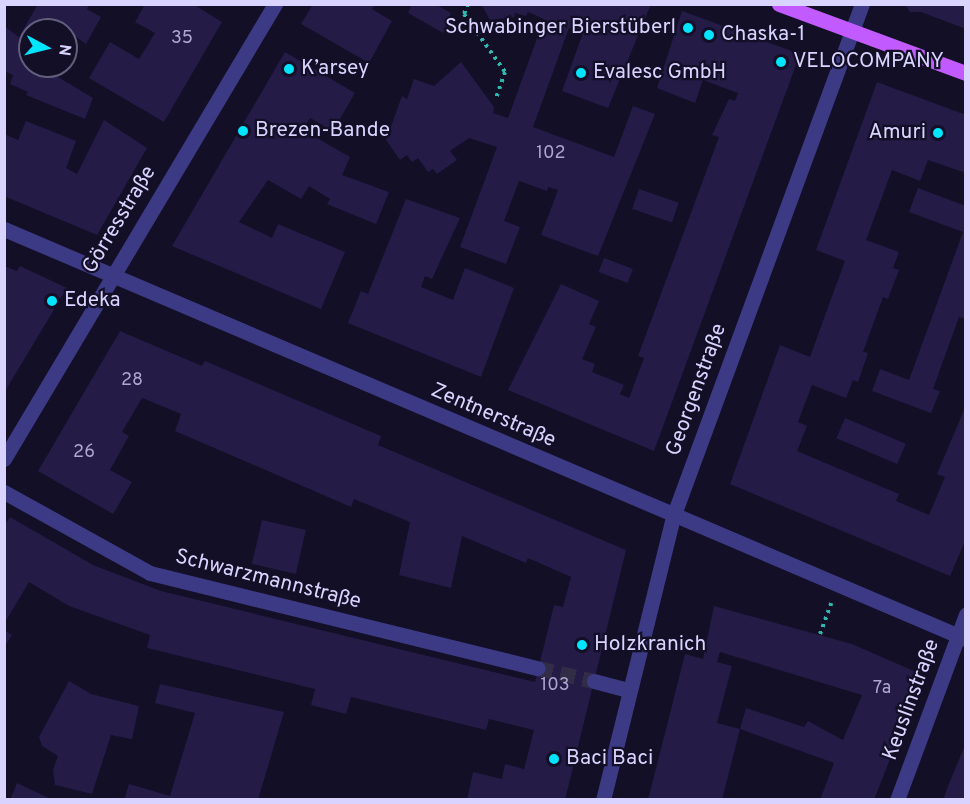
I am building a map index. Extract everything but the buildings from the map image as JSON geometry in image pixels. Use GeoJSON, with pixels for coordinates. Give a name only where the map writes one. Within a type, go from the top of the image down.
{"type":"FeatureCollection","features":[{"type":"Feature","properties":{"kind":"main road"},"geometry":{"type":"LineString","coordinates":[[779,4],[966,73]]}},
{"type":"Feature","properties":{"kind":"street","name":"Görresstraße"},"geometry":{"type":"LineString","coordinates":[[4,459],[111,274],[275,4]]}},
{"type":"Feature","properties":{"kind":"street","name":"Georgenstraße"},"geometry":{"type":"LineString","coordinates":[[603,800],[628,690],[673,517],[862,4]]}},
{"type":"Feature","properties":{"kind":"street","name":"Zentnerstraße"},"geometry":{"type":"LineString","coordinates":[[4,229],[673,517],[962,638]]}},
{"type":"Feature","properties":{"kind":"street","name":"Schwarzmannstraße"},"geometry":{"type":"LineString","coordinates":[[4,492],[150,573],[538,668]]}},
{"type":"Feature","properties":{"kind":"street","name":"Keuslinstraße"},"geometry":{"type":"LineString","coordinates":[[897,800],[962,638],[966,614]]}},
{"type":"Feature","properties":{"kind":"street"},"geometry":{"type":"LineString","coordinates":[[594,681],[628,690]]}},
{"type":"Feature","properties":{"kind":"path"},"geometry":{"type":"LineString","coordinates":[[468,4],[464,14],[505,72],[496,98]]}},
{"type":"Feature","properties":{"kind":"path"},"geometry":{"type":"LineString","coordinates":[[820,634],[837,585]]}},
{"type":"Feature","properties":{"kind":"tunnel"},"geometry":{"type":"LineString","coordinates":[[538,668],[594,681]]}},
{"type":"Feature","properties":{"kind":"place","name":"Schwabinger Bierstüberl"},"geometry":{"type":"Point","coordinates":[688,28]}},
{"type":"Feature","properties":{"kind":"place","name":"Chaska-1"},"geometry":{"type":"Point","coordinates":[709,35]}},
{"type":"Feature","properties":{"kind":"place","name":"VELOCOMPANY"},"geometry":{"type":"Point","coordinates":[781,62]}},
{"type":"Feature","properties":{"kind":"place","name":"K’arsey"},"geometry":{"type":"Point","coordinates":[289,69]}},
{"type":"Feature","properties":{"kind":"place","name":"Evalesc GmbH"},"geometry":{"type":"Point","coordinates":[581,73]}},
{"type":"Feature","properties":{"kind":"place","name":"Brezen-Bande"},"geometry":{"type":"Point","coordinates":[243,131]}},
{"type":"Feature","properties":{"kind":"place","name":"Amuri"},"geometry":{"type":"Point","coordinates":[938,133]}},
{"type":"Feature","properties":{"kind":"place","name":"Edeka"},"geometry":{"type":"Point","coordinates":[52,301]}},
{"type":"Feature","properties":{"kind":"place","name":"Holzkranich"},"geometry":{"type":"Point","coordinates":[582,645]}},
{"type":"Feature","properties":{"kind":"place","name":"Baci Baci"},"geometry":{"type":"Point","coordinates":[554,759]}}]}
